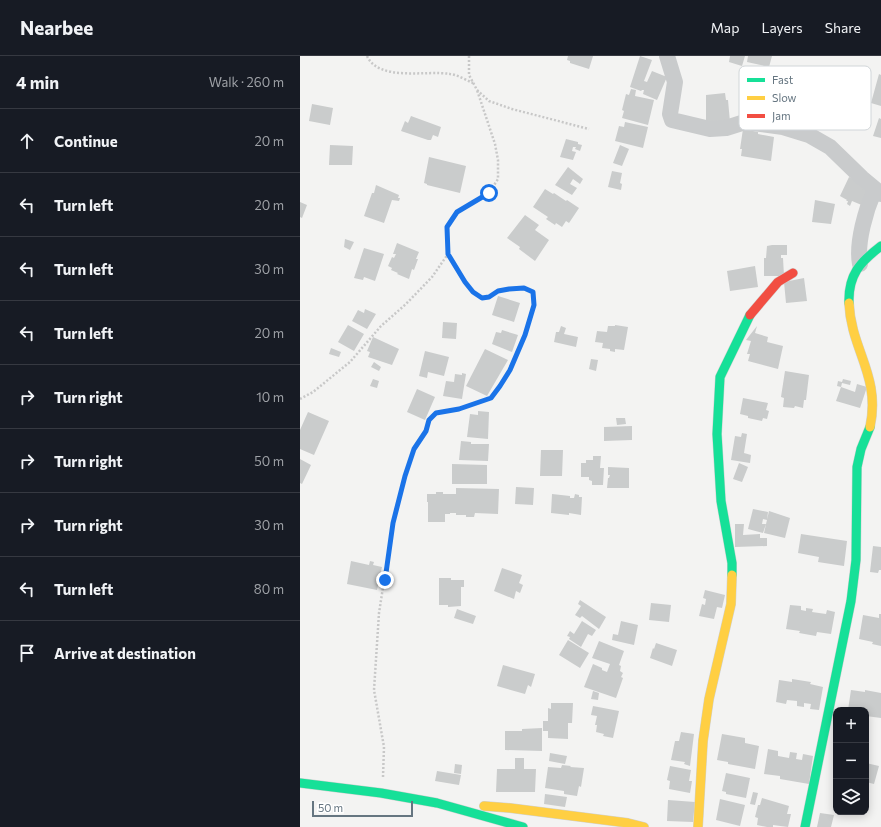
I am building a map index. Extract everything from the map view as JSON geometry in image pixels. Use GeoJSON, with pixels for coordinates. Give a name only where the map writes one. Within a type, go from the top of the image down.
{"type":"FeatureCollection","features":[{"type":"Feature","properties":{"kind":"street"},"geometry":{"type":"LineString","coordinates":[[667,56],[675,82],[670,114],[672,120],[710,129],[726,128],[739,124]]}},
{"type":"Feature","properties":{"kind":"street"},"geometry":{"type":"LineString","coordinates":[[793,130],[809,135],[830,147],[878,192],[866,210],[858,257],[860,264]]}},
{"type":"Feature","properties":{"kind":"street"},"geometry":{"type":"LineString","coordinates":[[805,827],[813,782],[846,632],[855,573],[857,466],[871,422],[876,397],[874,380],[862,350],[848,294],[854,273],[860,264],[881,246]]}},
{"type":"Feature","properties":{"kind":"street"},"geometry":{"type":"LineString","coordinates":[[698,827],[703,741],[709,699],[731,604],[732,562],[721,501],[717,434],[720,377],[750,315],[778,282],[792,273]]}},
{"type":"Feature","properties":{"kind":"street"},"geometry":{"type":"LineString","coordinates":[[300,783],[381,793],[437,803],[523,827]]}},
{"type":"Feature","properties":{"kind":"street"},"geometry":{"type":"LineString","coordinates":[[437,803],[510,808],[644,827]]}},
{"type":"Feature","properties":{"kind":"path"},"geometry":{"type":"LineString","coordinates":[[367,56],[369,61],[384,70],[402,73],[451,74],[474,83]]}},
{"type":"Feature","properties":{"kind":"path"},"geometry":{"type":"LineString","coordinates":[[381,793],[384,747],[374,690],[379,613],[393,523],[405,476],[414,449],[426,431],[429,420],[436,413],[459,409],[491,398],[500,386],[517,354],[525,335],[534,305],[533,292],[524,288],[498,291],[489,297],[482,298],[473,292],[465,282],[448,254],[447,227],[457,212],[489,193],[498,179],[498,160],[495,144],[477,90],[470,75],[469,56]]}},
{"type":"Feature","properties":{"kind":"path"},"geometry":{"type":"LineString","coordinates":[[477,90],[489,101],[512,109],[589,129]]}},
{"type":"Feature","properties":{"kind":"path"},"geometry":{"type":"LineString","coordinates":[[300,399],[313,392],[350,362],[380,326],[406,304],[432,277],[448,254]]}},
{"type":"Feature","properties":{"kind":"building"},"geometry":{"type":"Polygon","coordinates":[[[568,56],[593,56],[589,69],[570,63],[570,61],[567,60],[568,56]]]}},
{"type":"Feature","properties":{"kind":"building"},"geometry":{"type":"Polygon","coordinates":[[[640,56],[652,60],[644,81],[647,82],[652,71],[667,77],[657,100],[643,94],[644,90],[641,91],[630,87],[640,56]]]}},
{"type":"Feature","properties":{"kind":"building"},"geometry":{"type":"Polygon","coordinates":[[[730,56],[745,56],[742,66],[729,62],[730,56]]]}},
{"type":"Feature","properties":{"kind":"building"},"geometry":{"type":"Polygon","coordinates":[[[748,56],[772,56],[769,66],[747,62],[748,56]]]}},
{"type":"Feature","properties":{"kind":"building"},"geometry":{"type":"Polygon","coordinates":[[[879,74],[881,75],[881,106],[871,103],[879,74]]]}},
{"type":"Feature","properties":{"kind":"building"},"geometry":{"type":"Polygon","coordinates":[[[631,89],[636,90],[635,96],[654,100],[648,125],[622,118],[624,111],[622,110],[626,94],[629,95],[631,89]]]}},
{"type":"Feature","properties":{"kind":"building"},"geometry":{"type":"Polygon","coordinates":[[[725,93],[726,100],[728,100],[730,122],[706,124],[706,95],[725,93]]]}},
{"type":"Feature","properties":{"kind":"building"},"geometry":{"type":"Polygon","coordinates":[[[312,104],[333,108],[330,125],[309,121],[312,104]]]}},
{"type":"Feature","properties":{"kind":"building"},"geometry":{"type":"Polygon","coordinates":[[[411,116],[441,127],[438,137],[433,135],[431,140],[428,140],[401,131],[405,121],[408,123],[411,116]]]}},
{"type":"Feature","properties":{"kind":"building"},"geometry":{"type":"Polygon","coordinates":[[[879,118],[881,119],[881,138],[873,136],[879,118]]]}},
{"type":"Feature","properties":{"kind":"building"},"geometry":{"type":"Polygon","coordinates":[[[625,122],[648,127],[643,148],[615,141],[619,126],[624,127],[625,122]]]}},
{"type":"Feature","properties":{"kind":"building"},"geometry":{"type":"Polygon","coordinates":[[[743,130],[758,132],[758,134],[774,137],[771,161],[741,156],[742,149],[740,149],[743,130]]]}},
{"type":"Feature","properties":{"kind":"building"},"geometry":{"type":"Polygon","coordinates":[[[566,139],[578,142],[578,144],[582,145],[580,151],[575,149],[576,147],[573,147],[572,151],[576,152],[573,160],[560,157],[566,139]]]}},
{"type":"Feature","properties":{"kind":"building"},"geometry":{"type":"Polygon","coordinates":[[[330,145],[353,146],[352,165],[329,165],[330,145]]]}},
{"type":"Feature","properties":{"kind":"building"},"geometry":{"type":"Polygon","coordinates":[[[620,145],[629,149],[622,166],[613,163],[620,145]]]}},
{"type":"Feature","properties":{"kind":"building"},"geometry":{"type":"Polygon","coordinates":[[[429,157],[466,166],[460,193],[424,183],[429,157]]]}},
{"type":"Feature","properties":{"kind":"building"},"geometry":{"type":"Polygon","coordinates":[[[568,167],[583,179],[580,184],[573,179],[570,184],[577,188],[572,195],[555,185],[568,167]]]}},
{"type":"Feature","properties":{"kind":"building"},"geometry":{"type":"Polygon","coordinates":[[[612,171],[622,173],[620,183],[622,184],[621,190],[608,187],[612,171]]]}},
{"type":"Feature","properties":{"kind":"building"},"geometry":{"type":"Polygon","coordinates":[[[849,177],[871,189],[864,206],[852,201],[850,206],[847,204],[847,200],[840,196],[849,177]]]}},
{"type":"Feature","properties":{"kind":"building"},"geometry":{"type":"Polygon","coordinates":[[[376,185],[399,195],[398,198],[400,198],[399,201],[392,200],[384,223],[364,216],[376,185]]]}},
{"type":"Feature","properties":{"kind":"building"},"geometry":{"type":"Polygon","coordinates":[[[545,189],[579,208],[569,223],[566,221],[562,227],[556,223],[555,225],[546,219],[548,217],[533,207],[545,189]]]}},
{"type":"Feature","properties":{"kind":"building"},"geometry":{"type":"Polygon","coordinates":[[[815,200],[835,204],[831,224],[812,222],[815,200]]]}},
{"type":"Feature","properties":{"kind":"building"},"geometry":{"type":"Polygon","coordinates":[[[300,202],[307,205],[302,218],[300,217],[300,202]]]}},
{"type":"Feature","properties":{"kind":"building"},"geometry":{"type":"Polygon","coordinates":[[[525,215],[539,225],[535,230],[549,240],[535,261],[519,249],[520,247],[507,238],[525,215]]]}},
{"type":"Feature","properties":{"kind":"building"},"geometry":{"type":"Polygon","coordinates":[[[345,239],[354,242],[350,250],[344,247],[345,239]]]}},
{"type":"Feature","properties":{"kind":"building"},"geometry":{"type":"Polygon","coordinates":[[[397,243],[419,252],[414,270],[412,269],[409,279],[397,274],[398,273],[391,270],[392,268],[388,266],[392,257],[394,258],[396,254],[393,254],[397,243]]]}},
{"type":"Feature","properties":{"kind":"building"},"geometry":{"type":"Polygon","coordinates":[[[787,245],[787,255],[781,255],[781,258],[783,258],[784,276],[764,276],[764,258],[766,258],[767,246],[787,245]]]}},
{"type":"Feature","properties":{"kind":"building"},"geometry":{"type":"Polygon","coordinates":[[[364,248],[384,254],[375,281],[364,277],[363,280],[354,278],[364,248]]]}},
{"type":"Feature","properties":{"kind":"building"},"geometry":{"type":"Polygon","coordinates":[[[755,266],[758,287],[730,291],[727,271],[755,266]]]}},
{"type":"Feature","properties":{"kind":"building"},"geometry":{"type":"Polygon","coordinates":[[[804,278],[807,301],[786,303],[784,282],[804,278]]]}},
{"type":"Feature","properties":{"kind":"building"},"geometry":{"type":"Polygon","coordinates":[[[498,296],[520,303],[514,322],[492,315],[498,296]]]}},
{"type":"Feature","properties":{"kind":"building"},"geometry":{"type":"Polygon","coordinates":[[[365,309],[376,314],[367,329],[352,321],[358,310],[364,313],[365,309]]]}},
{"type":"Feature","properties":{"kind":"building"},"geometry":{"type":"Polygon","coordinates":[[[443,322],[457,323],[456,339],[442,338],[443,322]]]}},
{"type":"Feature","properties":{"kind":"building"},"geometry":{"type":"Polygon","coordinates":[[[348,325],[364,334],[354,351],[338,342],[348,325]]]}},
{"type":"Feature","properties":{"kind":"building"},"geometry":{"type":"Polygon","coordinates":[[[615,325],[628,327],[624,350],[615,349],[615,352],[610,351],[610,349],[602,348],[603,343],[595,342],[597,331],[607,332],[608,326],[615,325]]]}},
{"type":"Feature","properties":{"kind":"building"},"geometry":{"type":"Polygon","coordinates":[[[561,326],[566,328],[564,334],[578,337],[576,347],[554,342],[556,332],[559,332],[561,326]]]}},
{"type":"Feature","properties":{"kind":"building"},"geometry":{"type":"Polygon","coordinates":[[[757,326],[755,333],[768,337],[767,342],[783,346],[778,369],[748,361],[750,354],[747,354],[751,341],[746,340],[757,326]]]}},
{"type":"Feature","properties":{"kind":"building"},"geometry":{"type":"Polygon","coordinates":[[[502,330],[518,335],[512,352],[492,344],[496,332],[501,333],[502,330]]]}},
{"type":"Feature","properties":{"kind":"building"},"geometry":{"type":"Polygon","coordinates":[[[373,337],[399,349],[392,365],[368,357],[370,352],[367,351],[373,337]]]}},
{"type":"Feature","properties":{"kind":"building"},"geometry":{"type":"Polygon","coordinates":[[[331,348],[341,352],[339,357],[329,354],[331,348]]]}},
{"type":"Feature","properties":{"kind":"building"},"geometry":{"type":"Polygon","coordinates":[[[485,349],[508,360],[487,396],[466,386],[485,349]]]}},
{"type":"Feature","properties":{"kind":"building"},"geometry":{"type":"Polygon","coordinates":[[[425,351],[449,357],[444,376],[428,372],[427,378],[419,376],[425,351]]]}},
{"type":"Feature","properties":{"kind":"building"},"geometry":{"type":"Polygon","coordinates":[[[591,359],[598,360],[596,371],[589,369],[591,359]]]}},
{"type":"Feature","properties":{"kind":"building"},"geometry":{"type":"Polygon","coordinates":[[[374,362],[381,367],[379,371],[371,367],[374,362]]]}},
{"type":"Feature","properties":{"kind":"building"},"geometry":{"type":"Polygon","coordinates":[[[785,371],[809,375],[806,400],[804,400],[803,408],[795,406],[794,408],[783,407],[784,398],[781,397],[785,371]]]}},
{"type":"Feature","properties":{"kind":"building"},"geometry":{"type":"Polygon","coordinates":[[[462,373],[466,374],[462,399],[443,396],[446,381],[454,382],[455,374],[462,375],[462,373]]]}},
{"type":"Feature","properties":{"kind":"building"},"geometry":{"type":"Polygon","coordinates":[[[373,379],[379,381],[377,388],[370,386],[373,379]]]}},
{"type":"Feature","properties":{"kind":"building"},"geometry":{"type":"Polygon","coordinates":[[[843,379],[851,381],[850,385],[842,383],[841,387],[837,386],[838,381],[842,382],[843,379]]]}},
{"type":"Feature","properties":{"kind":"building"},"geometry":{"type":"Polygon","coordinates":[[[857,384],[867,387],[860,408],[836,401],[841,387],[855,392],[857,384]]]}},
{"type":"Feature","properties":{"kind":"building"},"geometry":{"type":"Polygon","coordinates":[[[417,389],[435,397],[425,420],[407,412],[417,389]]]}},
{"type":"Feature","properties":{"kind":"building"},"geometry":{"type":"Polygon","coordinates":[[[743,398],[768,403],[766,410],[769,411],[767,419],[763,418],[762,421],[748,418],[748,416],[740,414],[743,398]]]}},
{"type":"Feature","properties":{"kind":"building"},"geometry":{"type":"Polygon","coordinates":[[[478,411],[489,412],[488,439],[467,437],[470,414],[478,415],[478,411]]]}},
{"type":"Feature","properties":{"kind":"building"},"geometry":{"type":"Polygon","coordinates":[[[308,412],[329,421],[314,455],[300,449],[300,430],[308,412]]]}},
{"type":"Feature","properties":{"kind":"building"},"geometry":{"type":"Polygon","coordinates":[[[616,418],[625,418],[626,424],[617,425],[616,418]]]}},
{"type":"Feature","properties":{"kind":"building"},"geometry":{"type":"Polygon","coordinates":[[[632,426],[632,440],[604,441],[604,427],[632,426]]]}},
{"type":"Feature","properties":{"kind":"building"},"geometry":{"type":"Polygon","coordinates":[[[742,433],[747,434],[744,453],[751,455],[750,463],[731,460],[735,436],[741,437],[742,433]]]}},
{"type":"Feature","properties":{"kind":"building"},"geometry":{"type":"Polygon","coordinates":[[[461,441],[471,442],[471,444],[489,444],[488,461],[459,460],[461,441]]]}},
{"type":"Feature","properties":{"kind":"building"},"geometry":{"type":"Polygon","coordinates":[[[541,450],[563,450],[562,476],[540,476],[541,450]]]}},
{"type":"Feature","properties":{"kind":"building"},"geometry":{"type":"Polygon","coordinates":[[[593,456],[601,456],[600,468],[604,468],[603,485],[592,485],[592,481],[589,480],[589,477],[581,477],[581,463],[586,463],[586,460],[593,460],[593,456]]]}},
{"type":"Feature","properties":{"kind":"building"},"geometry":{"type":"Polygon","coordinates":[[[300,459],[311,465],[302,484],[300,483],[300,459]]]}},
{"type":"Feature","properties":{"kind":"building"},"geometry":{"type":"Polygon","coordinates":[[[739,463],[748,467],[742,482],[733,479],[739,463]]]}},
{"type":"Feature","properties":{"kind":"building"},"geometry":{"type":"Polygon","coordinates":[[[452,464],[487,465],[487,484],[452,484],[452,464]]]}},
{"type":"Feature","properties":{"kind":"building"},"geometry":{"type":"Polygon","coordinates":[[[608,467],[629,468],[629,488],[607,488],[608,478],[610,475],[608,475],[608,467]]]}},
{"type":"Feature","properties":{"kind":"building"},"geometry":{"type":"Polygon","coordinates":[[[516,487],[534,488],[533,505],[515,504],[516,487]]]}},
{"type":"Feature","properties":{"kind":"building"},"geometry":{"type":"Polygon","coordinates":[[[456,488],[499,489],[498,514],[475,513],[474,517],[466,517],[466,515],[456,515],[456,513],[450,513],[445,514],[445,522],[428,522],[427,494],[443,492],[443,494],[456,494],[456,488]]]}},
{"type":"Feature","properties":{"kind":"building"},"geometry":{"type":"Polygon","coordinates":[[[552,494],[570,496],[570,498],[574,498],[575,494],[582,497],[581,515],[551,513],[552,494]]]}},
{"type":"Feature","properties":{"kind":"building"},"geometry":{"type":"Polygon","coordinates":[[[753,509],[768,512],[767,520],[763,519],[762,524],[766,524],[763,533],[748,529],[753,509]]]}},
{"type":"Feature","properties":{"kind":"building"},"geometry":{"type":"Polygon","coordinates":[[[769,511],[790,518],[785,538],[764,533],[769,511]]]}},
{"type":"Feature","properties":{"kind":"building"},"geometry":{"type":"Polygon","coordinates":[[[735,524],[744,524],[743,535],[760,534],[760,538],[767,538],[767,546],[735,547],[735,524]]]}},
{"type":"Feature","properties":{"kind":"building"},"geometry":{"type":"Polygon","coordinates":[[[801,534],[847,541],[844,566],[818,562],[819,557],[798,553],[801,534]]]}},
{"type":"Feature","properties":{"kind":"building"},"geometry":{"type":"Polygon","coordinates":[[[873,546],[881,547],[881,570],[879,570],[878,573],[870,572],[873,546]]]}},
{"type":"Feature","properties":{"kind":"building"},"geometry":{"type":"Polygon","coordinates":[[[351,561],[369,565],[370,561],[374,562],[373,565],[382,567],[377,590],[347,584],[351,561]]]}},
{"type":"Feature","properties":{"kind":"building"},"geometry":{"type":"Polygon","coordinates":[[[502,568],[522,575],[519,583],[523,585],[520,593],[516,591],[514,599],[494,591],[502,568]]]}},
{"type":"Feature","properties":{"kind":"building"},"geometry":{"type":"Polygon","coordinates":[[[439,578],[464,580],[464,587],[461,587],[461,606],[448,607],[448,605],[439,605],[439,578]]]}},
{"type":"Feature","properties":{"kind":"building"},"geometry":{"type":"Polygon","coordinates":[[[705,590],[725,595],[722,608],[717,607],[714,619],[699,616],[702,604],[705,605],[706,599],[703,598],[705,590]]]}},
{"type":"Feature","properties":{"kind":"building"},"geometry":{"type":"Polygon","coordinates":[[[580,600],[606,617],[599,629],[582,616],[580,618],[575,615],[581,606],[578,604],[580,600]]]}},
{"type":"Feature","properties":{"kind":"building"},"geometry":{"type":"Polygon","coordinates":[[[651,603],[671,605],[669,622],[649,620],[651,603]]]}},
{"type":"Feature","properties":{"kind":"building"},"geometry":{"type":"Polygon","coordinates":[[[790,605],[801,606],[801,610],[806,611],[806,608],[813,609],[812,612],[826,614],[827,610],[835,612],[831,634],[817,632],[816,636],[799,633],[800,631],[786,629],[790,605]]]}},
{"type":"Feature","properties":{"kind":"building"},"geometry":{"type":"Polygon","coordinates":[[[457,609],[476,616],[473,624],[454,618],[457,609]]]}},
{"type":"Feature","properties":{"kind":"building"},"geometry":{"type":"Polygon","coordinates":[[[879,614],[881,614],[881,646],[872,644],[873,642],[859,639],[863,615],[879,618],[879,614]]]}},
{"type":"Feature","properties":{"kind":"building"},"geometry":{"type":"Polygon","coordinates":[[[582,621],[596,630],[592,636],[588,634],[581,647],[567,636],[570,631],[574,634],[582,621]]]}},
{"type":"Feature","properties":{"kind":"building"},"geometry":{"type":"Polygon","coordinates":[[[621,621],[638,625],[634,645],[612,640],[613,634],[618,635],[621,621]]]}},
{"type":"Feature","properties":{"kind":"building"},"geometry":{"type":"Polygon","coordinates":[[[568,640],[589,653],[580,668],[559,655],[568,640]]]}},
{"type":"Feature","properties":{"kind":"building"},"geometry":{"type":"Polygon","coordinates":[[[599,641],[624,651],[619,665],[621,666],[620,671],[623,673],[621,677],[623,678],[616,698],[584,687],[593,664],[607,672],[610,664],[592,658],[599,641]]]}},
{"type":"Feature","properties":{"kind":"building"},"geometry":{"type":"Polygon","coordinates":[[[656,643],[677,650],[672,666],[650,658],[656,643]]]}},
{"type":"Feature","properties":{"kind":"building"},"geometry":{"type":"Polygon","coordinates":[[[503,665],[535,674],[531,687],[528,685],[525,694],[497,686],[503,665]]]}},
{"type":"Feature","properties":{"kind":"building"},"geometry":{"type":"Polygon","coordinates":[[[792,679],[811,682],[810,684],[823,687],[819,710],[810,709],[811,704],[804,703],[804,707],[797,706],[797,701],[787,700],[786,704],[776,702],[779,680],[792,682],[792,679]]]}},
{"type":"Feature","properties":{"kind":"building"},"geometry":{"type":"Polygon","coordinates":[[[851,690],[865,692],[865,690],[881,693],[881,718],[869,716],[869,707],[848,707],[851,690]]]}},
{"type":"Feature","properties":{"kind":"building"},"geometry":{"type":"Polygon","coordinates":[[[593,691],[599,693],[598,700],[591,699],[593,691]]]}},
{"type":"Feature","properties":{"kind":"building"},"geometry":{"type":"Polygon","coordinates":[[[551,703],[573,703],[572,723],[568,723],[568,739],[548,738],[548,731],[543,731],[543,721],[548,721],[548,708],[551,709],[551,703]]]}},
{"type":"Feature","properties":{"kind":"building"},"geometry":{"type":"Polygon","coordinates":[[[593,706],[619,711],[613,738],[603,736],[604,734],[596,732],[597,725],[595,725],[597,716],[591,715],[593,706]]]}},
{"type":"Feature","properties":{"kind":"building"},"geometry":{"type":"Polygon","coordinates":[[[542,728],[542,751],[505,750],[505,731],[522,731],[522,729],[542,728]]]}},
{"type":"Feature","properties":{"kind":"building"},"geometry":{"type":"Polygon","coordinates":[[[681,732],[694,734],[690,766],[684,764],[685,762],[671,760],[675,741],[679,741],[681,732]]]}},
{"type":"Feature","properties":{"kind":"building"},"geometry":{"type":"Polygon","coordinates":[[[722,734],[745,738],[745,743],[759,746],[755,769],[728,764],[728,762],[717,760],[722,734]]]}},
{"type":"Feature","properties":{"kind":"building"},"geometry":{"type":"Polygon","coordinates":[[[768,749],[778,751],[778,756],[789,758],[790,752],[797,753],[796,759],[802,760],[803,754],[813,756],[809,784],[780,779],[780,776],[764,774],[768,749]]]}},
{"type":"Feature","properties":{"kind":"building"},"geometry":{"type":"Polygon","coordinates":[[[550,753],[567,756],[565,764],[549,761],[550,753]]]}},
{"type":"Feature","properties":{"kind":"building"},"geometry":{"type":"Polygon","coordinates":[[[515,758],[524,758],[524,769],[536,769],[535,792],[496,792],[497,769],[515,769],[515,758]]]}},
{"type":"Feature","properties":{"kind":"building"},"geometry":{"type":"Polygon","coordinates":[[[455,764],[462,765],[461,774],[454,773],[455,764]]]}},
{"type":"Feature","properties":{"kind":"building"},"geometry":{"type":"Polygon","coordinates":[[[869,764],[879,766],[874,784],[869,783],[869,764]]]}},
{"type":"Feature","properties":{"kind":"building"},"geometry":{"type":"Polygon","coordinates":[[[562,765],[584,768],[581,787],[579,786],[577,796],[564,794],[564,791],[545,788],[548,767],[561,768],[562,765]]]}},
{"type":"Feature","properties":{"kind":"building"},"geometry":{"type":"Polygon","coordinates":[[[670,766],[691,770],[689,781],[692,781],[690,793],[669,789],[670,781],[667,780],[670,766]]]}},
{"type":"Feature","properties":{"kind":"building"},"geometry":{"type":"Polygon","coordinates":[[[437,771],[461,775],[459,785],[435,781],[437,771]]]}},
{"type":"Feature","properties":{"kind":"building"},"geometry":{"type":"Polygon","coordinates":[[[726,773],[750,778],[746,798],[726,794],[726,792],[722,791],[726,773]]]}},
{"type":"Feature","properties":{"kind":"building"},"geometry":{"type":"Polygon","coordinates":[[[753,792],[758,793],[755,805],[750,804],[753,792]]]}},
{"type":"Feature","properties":{"kind":"building"},"geometry":{"type":"Polygon","coordinates":[[[545,794],[567,797],[565,807],[544,804],[545,794]]]}},
{"type":"Feature","properties":{"kind":"building"},"geometry":{"type":"Polygon","coordinates":[[[762,798],[789,806],[787,814],[791,814],[788,827],[773,825],[773,827],[767,827],[757,825],[758,818],[755,817],[758,805],[760,805],[762,798]]]}},
{"type":"Feature","properties":{"kind":"building"},"geometry":{"type":"Polygon","coordinates":[[[720,799],[745,805],[740,826],[716,820],[720,799]]]}},
{"type":"Feature","properties":{"kind":"building"},"geometry":{"type":"Polygon","coordinates":[[[668,800],[695,802],[693,822],[667,821],[668,800]]]}},
{"type":"Feature","properties":{"kind":"building"},"geometry":{"type":"Polygon","coordinates":[[[820,813],[834,815],[831,827],[817,827],[820,813]]]}},
{"type":"Feature","properties":{"kind":"traffic: fast"},"geometry":{"type":"LineString","coordinates":[[849,303],[849,293],[853,277],[861,264],[881,246]]}},
{"type":"Feature","properties":{"kind":"traffic: fast"},"geometry":{"type":"LineString","coordinates":[[732,575],[732,563],[721,501],[717,434],[720,377],[750,315]]}},
{"type":"Feature","properties":{"kind":"traffic: fast"},"geometry":{"type":"LineString","coordinates":[[805,827],[851,601],[856,560],[857,467],[861,449],[870,427]]}},
{"type":"Feature","properties":{"kind":"traffic: fast"},"geometry":{"type":"LineString","coordinates":[[300,783],[381,793],[437,803],[523,827]]}},
{"type":"Feature","properties":{"kind":"traffic: slow"},"geometry":{"type":"LineString","coordinates":[[849,303],[851,320],[869,378],[872,393],[870,427]]}},
{"type":"Feature","properties":{"kind":"traffic: slow"},"geometry":{"type":"LineString","coordinates":[[698,827],[703,741],[709,699],[731,604],[732,575]]}},
{"type":"Feature","properties":{"kind":"traffic: slow"},"geometry":{"type":"LineString","coordinates":[[484,806],[628,823],[644,827]]}},
{"type":"Feature","properties":{"kind":"traffic: jam"},"geometry":{"type":"LineString","coordinates":[[750,315],[778,282],[793,273]]}},
{"type":"Feature","properties":{"kind":"route"},"geometry":{"type":"LineString","coordinates":[[385,580],[393,523],[398,501],[414,449],[426,431],[429,420],[436,413],[443,413],[470,406],[479,401],[491,398],[510,370],[525,335],[534,305],[533,292],[524,288],[498,291],[489,297],[482,298],[473,292],[465,282],[448,254],[447,227],[457,212],[489,193]]}}]}
